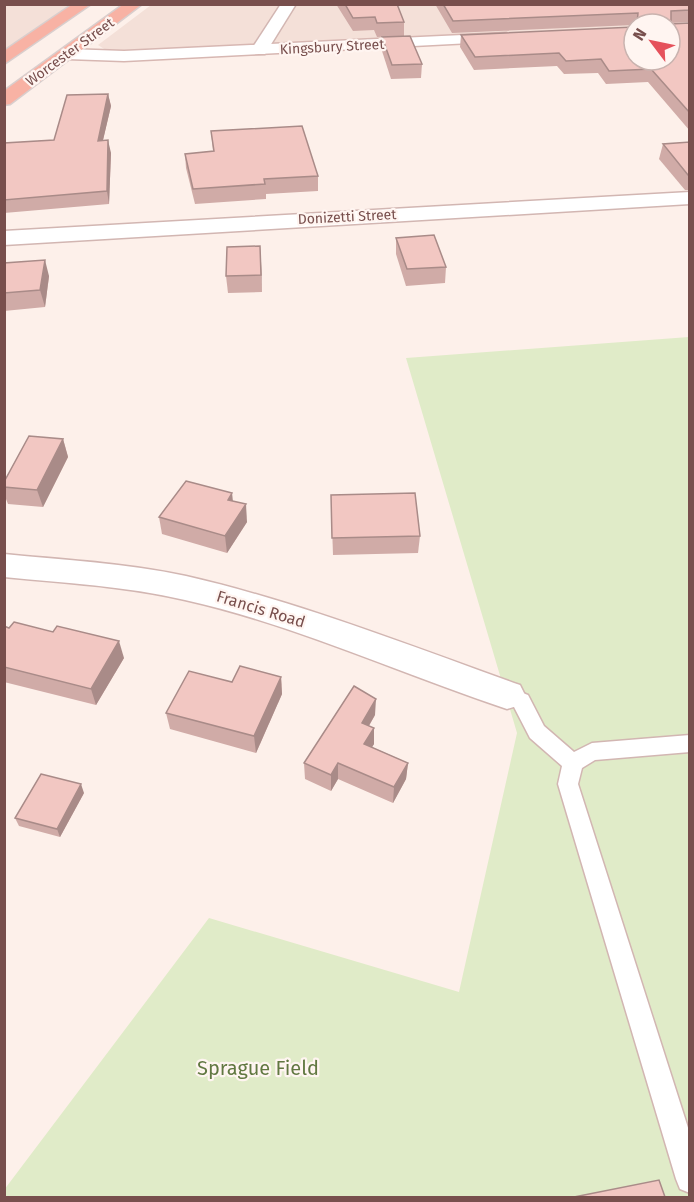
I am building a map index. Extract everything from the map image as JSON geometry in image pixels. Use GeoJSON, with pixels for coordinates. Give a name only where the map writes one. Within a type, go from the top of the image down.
{"type":"FeatureCollection","features":[{"type":"Feature","properties":{"kind":"highway","name":"Worcester Street"},"geometry":{"type":"LineString","coordinates":[[4,59],[84,4]]}},
{"type":"Feature","properties":{"kind":"highway","name":"Worcester Street"},"geometry":{"type":"LineString","coordinates":[[4,100],[135,4]]}},
{"type":"Feature","properties":{"kind":"street"},"geometry":{"type":"LineString","coordinates":[[259,50],[290,4]]}},
{"type":"Feature","properties":{"kind":"street","name":"Kingsbury Street"},"geometry":{"type":"LineString","coordinates":[[67,54],[116,56],[527,37]]}},
{"type":"Feature","properties":{"kind":"street","name":"Donizetti Street"},"geometry":{"type":"LineString","coordinates":[[4,238],[690,198]]}},
{"type":"Feature","properties":{"kind":"street","name":"Francis Road"},"geometry":{"type":"LineString","coordinates":[[4,565],[154,582],[220,596],[320,628],[507,695]]}},
{"type":"Feature","properties":{"kind":"lane"},"geometry":{"type":"LineString","coordinates":[[507,695],[521,701],[537,732],[573,763]]}},
{"type":"Feature","properties":{"kind":"lane"},"geometry":{"type":"LineString","coordinates":[[690,743],[592,752],[573,763],[568,784],[690,1179]]}},
{"type":"Feature","properties":{"kind":"shaded area"},"geometry":{"type":"Polygon","coordinates":[[[5,4],[69,4],[69,5],[5,50],[5,4]]]}},
{"type":"Feature","properties":{"kind":"shaded area"},"geometry":{"type":"Polygon","coordinates":[[[151,5],[689,5],[689,25],[682,25],[682,12],[622,12],[622,28],[121,53],[109,52],[98,45],[151,5]]]}},
{"type":"Feature","properties":{"kind":"green space","name":"Sprague Field"},"geometry":{"type":"Polygon","coordinates":[[[689,337],[689,1197],[5,1198],[4,1190],[209,918],[459,992],[517,733],[406,358],[689,337]]]}},
{"type":"Feature","properties":{"kind":"building"},"geometry":{"type":"Polygon","coordinates":[[[345,4],[397,4],[404,22],[377,23],[375,17],[353,18],[345,4]]]}},
{"type":"Feature","properties":{"kind":"building"},"geometry":{"type":"Polygon","coordinates":[[[443,4],[690,4],[690,10],[671,12],[622,12],[453,21],[443,4]]]}},
{"type":"Feature","properties":{"kind":"building"},"geometry":{"type":"Polygon","coordinates":[[[682,23],[690,23],[690,113],[654,72],[682,72],[682,23]]]}},
{"type":"Feature","properties":{"kind":"building"},"geometry":{"type":"Polygon","coordinates":[[[622,28],[622,70],[609,71],[601,59],[566,61],[559,53],[475,57],[461,35],[622,28]]]}},
{"type":"Feature","properties":{"kind":"building"},"geometry":{"type":"Polygon","coordinates":[[[410,36],[422,64],[392,65],[382,37],[410,36]]]}},
{"type":"Feature","properties":{"kind":"building"},"geometry":{"type":"Polygon","coordinates":[[[108,94],[98,141],[108,140],[107,191],[4,200],[4,143],[54,140],[67,95],[108,94]]]}},
{"type":"Feature","properties":{"kind":"building"},"geometry":{"type":"Polygon","coordinates":[[[302,126],[318,176],[264,179],[265,184],[193,189],[185,154],[214,151],[211,131],[302,126]]]}},
{"type":"Feature","properties":{"kind":"building"},"geometry":{"type":"Polygon","coordinates":[[[690,142],[690,175],[688,175],[663,144],[690,142]]]}},
{"type":"Feature","properties":{"kind":"building"},"geometry":{"type":"Polygon","coordinates":[[[434,235],[446,267],[407,269],[396,238],[434,235]]]}},
{"type":"Feature","properties":{"kind":"building"},"geometry":{"type":"Polygon","coordinates":[[[260,246],[261,275],[226,276],[227,247],[260,246]]]}},
{"type":"Feature","properties":{"kind":"building"},"geometry":{"type":"Polygon","coordinates":[[[45,260],[40,290],[4,293],[4,263],[45,260]]]}},
{"type":"Feature","properties":{"kind":"building"},"geometry":{"type":"Polygon","coordinates":[[[29,436],[63,439],[37,490],[4,487],[4,482],[29,436]]]}},
{"type":"Feature","properties":{"kind":"building"},"geometry":{"type":"Polygon","coordinates":[[[186,481],[232,493],[228,500],[246,504],[225,536],[159,517],[186,481]]]}},
{"type":"Feature","properties":{"kind":"building"},"geometry":{"type":"Polygon","coordinates":[[[415,493],[420,536],[332,538],[331,495],[415,493]]]}},
{"type":"Feature","properties":{"kind":"building"},"geometry":{"type":"Polygon","coordinates":[[[14,622],[53,632],[57,626],[119,641],[91,689],[4,667],[4,626],[9,628],[14,622]]]}},
{"type":"Feature","properties":{"kind":"building"},"geometry":{"type":"Polygon","coordinates":[[[240,666],[281,677],[254,736],[166,713],[189,671],[232,682],[240,666]]]}},
{"type":"Feature","properties":{"kind":"building"},"geometry":{"type":"Polygon","coordinates":[[[354,686],[376,699],[362,723],[374,728],[364,744],[408,763],[394,787],[338,763],[331,775],[304,763],[354,686]]]}},
{"type":"Feature","properties":{"kind":"building"},"geometry":{"type":"Polygon","coordinates":[[[41,774],[81,784],[57,829],[15,818],[41,774]]]}},
{"type":"Feature","properties":{"kind":"building"},"geometry":{"type":"Polygon","coordinates":[[[659,1180],[665,1197],[574,1197],[659,1180]]]}}]}
